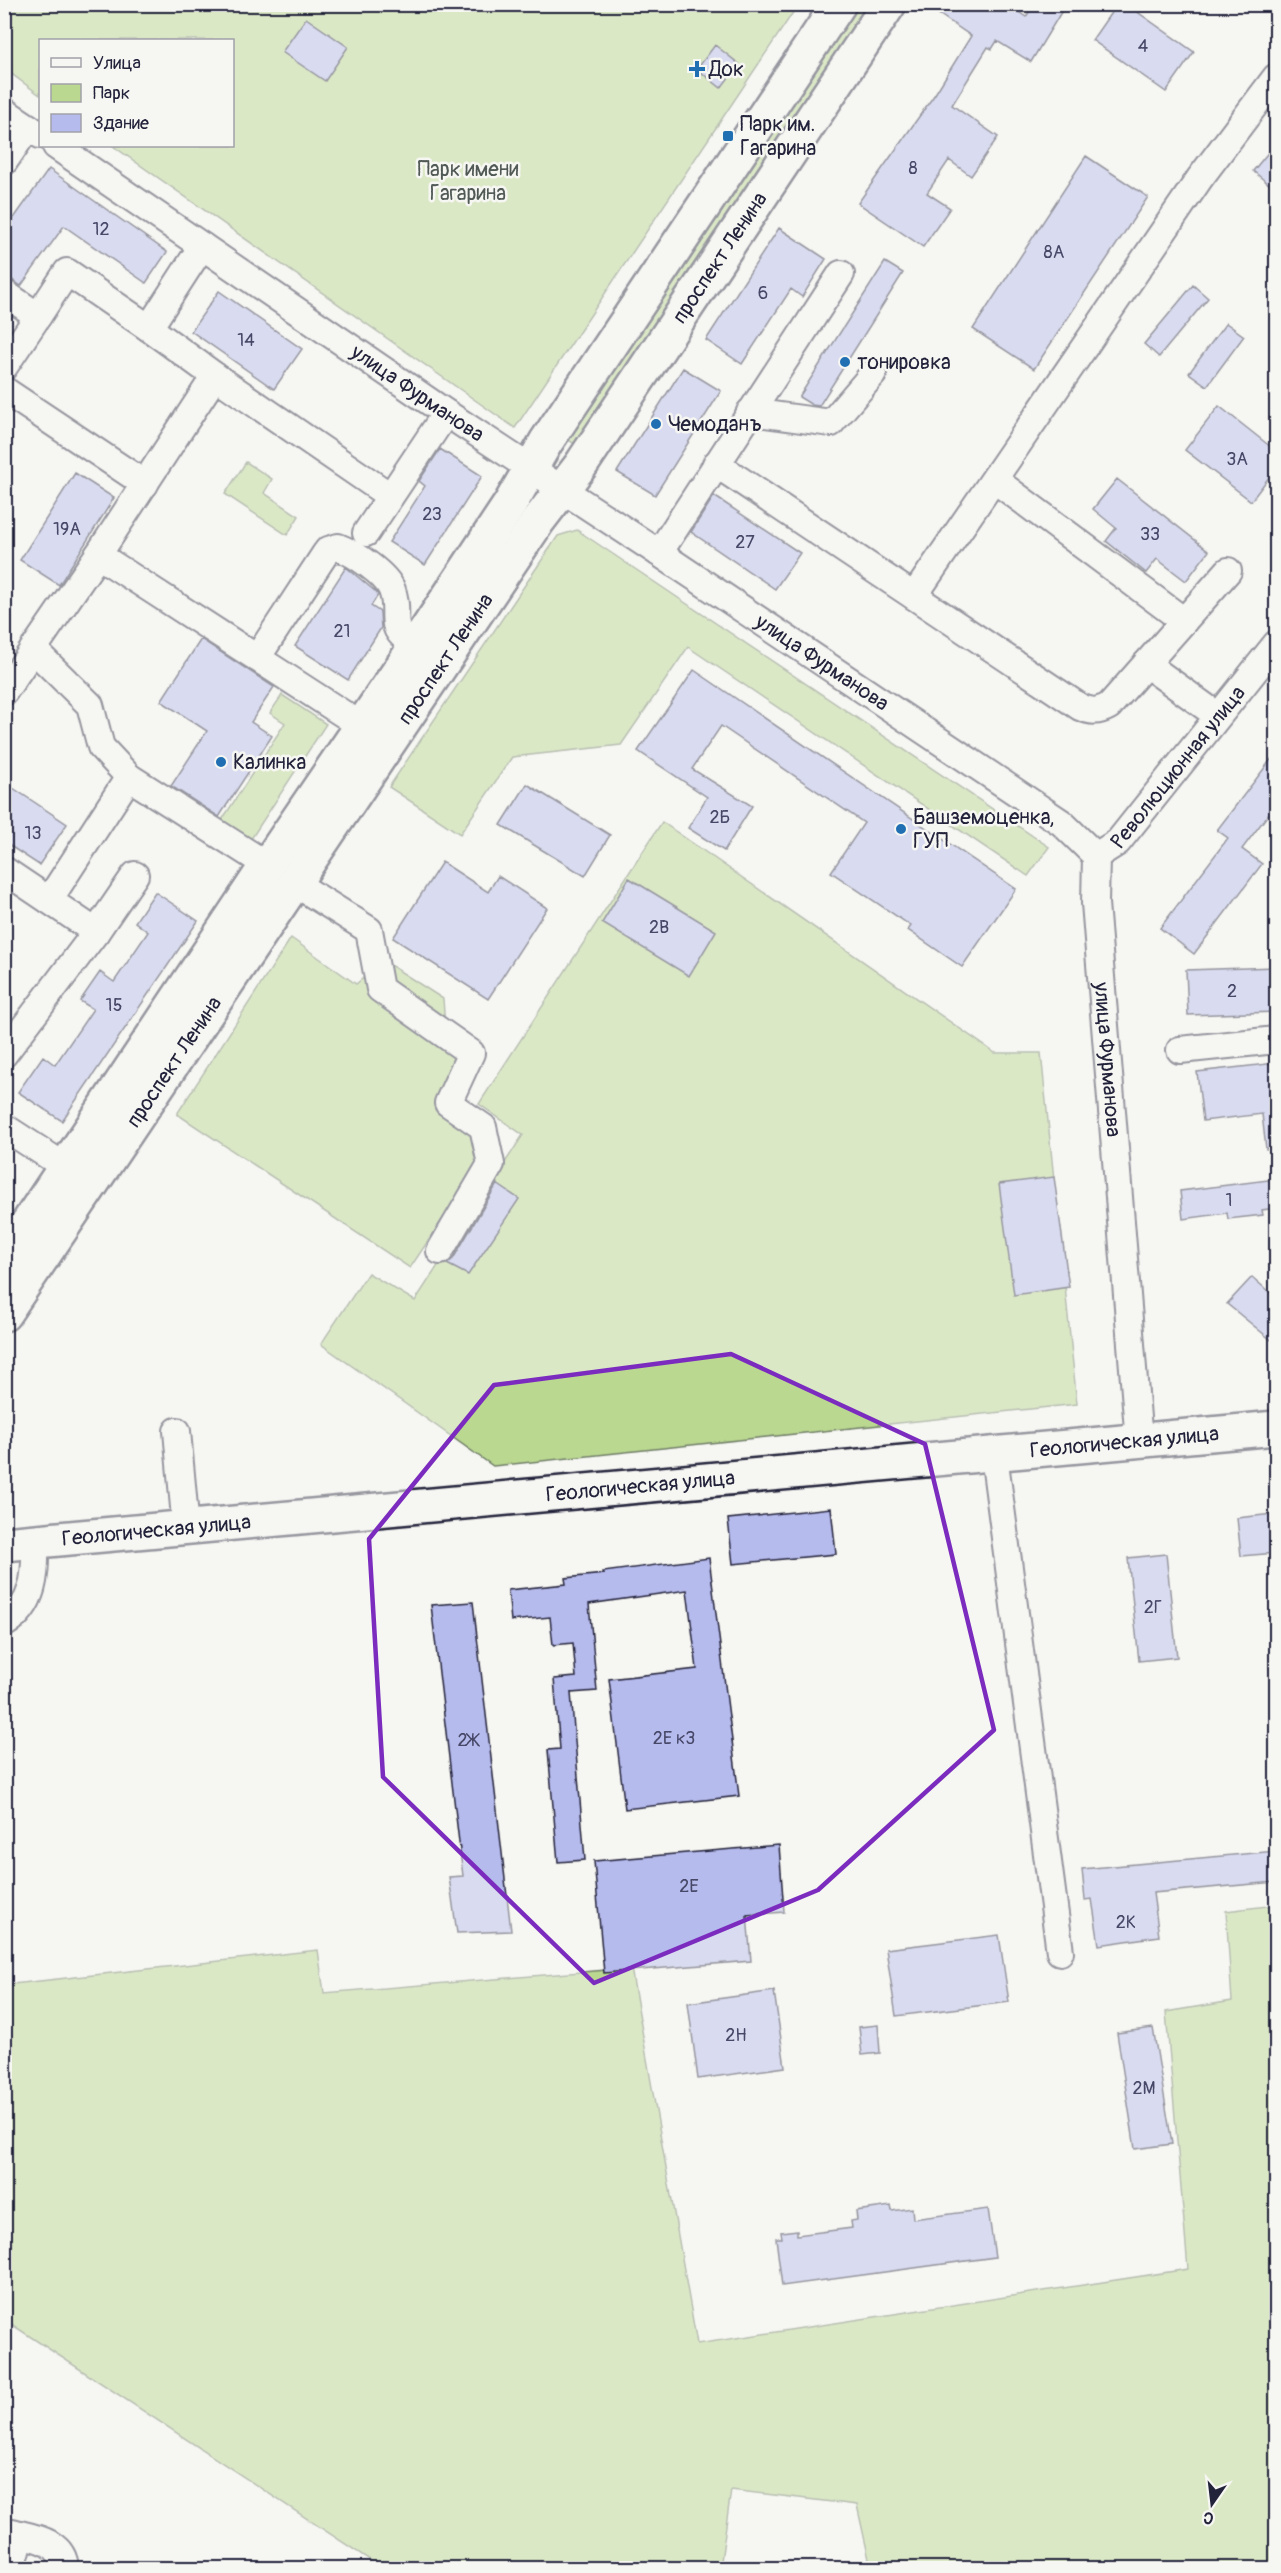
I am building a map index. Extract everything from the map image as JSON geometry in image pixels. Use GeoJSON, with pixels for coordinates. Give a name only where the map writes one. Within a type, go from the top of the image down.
{"type":"FeatureCollection","features":[{"type":"Feature","properties":{"kind":"main road","name":"проспект Ленина"},"geometry":{"type":"LineString","coordinates":[[280,874],[362,726],[531,469],[546,442],[839,4]]}},
{"type":"Feature","properties":{"kind":"main road","name":"проспект Ленина"},"geometry":{"type":"LineString","coordinates":[[4,1314],[78,1175],[280,874],[562,489],[889,4]]}},
{"type":"Feature","properties":{"kind":"main road","name":"проспект Ленина"},"geometry":{"type":"LineString","coordinates":[[4,1259],[78,1175]]}},
{"type":"Feature","properties":{"kind":"main road","name":"Геологическая улица"},"geometry":{"type":"LineString","coordinates":[[20,1543],[1276,1428]]}},
{"type":"Feature","properties":{"kind":"street"},"geometry":{"type":"LineString","coordinates":[[914,596],[1200,178],[1272,92]]}},
{"type":"Feature","properties":{"kind":"street"},"geometry":{"type":"LineString","coordinates":[[4,111],[34,131],[4,162]]}},
{"type":"Feature","properties":{"kind":"street","name":"улица Фурманова"},"geometry":{"type":"LineString","coordinates":[[57,147],[446,413],[1062,823],[1096,856],[1095,903],[1139,1442]]}},
{"type":"Feature","properties":{"kind":"street"},"geometry":{"type":"LineString","coordinates":[[149,328],[202,246]]}},
{"type":"Feature","properties":{"kind":"street"},"geometry":{"type":"LineString","coordinates":[[4,367],[67,272],[390,496]]}},
{"type":"Feature","properties":{"kind":"street"},"geometry":{"type":"LineString","coordinates":[[659,553],[841,274]]}},
{"type":"Feature","properties":{"kind":"street"},"geometry":{"type":"LineString","coordinates":[[4,293],[38,316]]}},
{"type":"Feature","properties":{"kind":"street"},"geometry":{"type":"LineString","coordinates":[[750,412],[831,423],[873,374]]}},
{"type":"Feature","properties":{"kind":"street"},"geometry":{"type":"LineString","coordinates":[[4,692],[98,555],[215,376]]}},
{"type":"Feature","properties":{"kind":"street"},"geometry":{"type":"LineString","coordinates":[[4,390],[145,484]]}},
{"type":"Feature","properties":{"kind":"street"},"geometry":{"type":"LineString","coordinates":[[366,533],[446,413]]}},
{"type":"Feature","properties":{"kind":"street"},"geometry":{"type":"LineString","coordinates":[[716,464],[1080,707],[1090,711],[1099,711],[1109,706],[1228,571]]}},
{"type":"Feature","properties":{"kind":"street"},"geometry":{"type":"LineString","coordinates":[[995,480],[1184,621]]}},
{"type":"Feature","properties":{"kind":"street"},"geometry":{"type":"LineString","coordinates":[[257,658],[325,554],[328,550],[338,547],[381,574],[393,595],[395,626],[403,638],[416,646]]}},
{"type":"Feature","properties":{"kind":"street"},"geometry":{"type":"LineString","coordinates":[[98,555],[362,726]]}},
{"type":"Feature","properties":{"kind":"street","name":"Революционная улица"},"geometry":{"type":"LineString","coordinates":[[1096,856],[1118,842],[1276,644]]}},
{"type":"Feature","properties":{"kind":"street"},"geometry":{"type":"LineString","coordinates":[[33,649],[90,705],[100,747],[129,777],[369,930],[380,989],[471,1053],[448,1103],[483,1127],[491,1164],[440,1251]]}},
{"type":"Feature","properties":{"kind":"street"},"geometry":{"type":"LineString","coordinates":[[1146,664],[1218,716]]}},
{"type":"Feature","properties":{"kind":"street"},"geometry":{"type":"LineString","coordinates":[[49,900],[129,777]]}},
{"type":"Feature","properties":{"kind":"street"},"geometry":{"type":"LineString","coordinates":[[4,870],[96,932]]}},
{"type":"Feature","properties":{"kind":"street"},"geometry":{"type":"LineString","coordinates":[[4,1054],[96,932],[135,875]]}},
{"type":"Feature","properties":{"kind":"street"},"geometry":{"type":"LineString","coordinates":[[1180,1050],[1276,1040]]}},
{"type":"Feature","properties":{"kind":"street"},"geometry":{"type":"LineString","coordinates":[[4,1127],[78,1175]]}},
{"type":"Feature","properties":{"kind":"street"},"geometry":{"type":"LineString","coordinates":[[177,1431],[186,1529]]}},
{"type":"Feature","properties":{"kind":"street"},"geometry":{"type":"LineString","coordinates":[[994,1455],[1060,1952]]}},
{"type":"Feature","properties":{"kind":"street"},"geometry":{"type":"LineString","coordinates":[[4,1624],[21,1610],[31,1593],[36,1573],[20,1543]]}},
{"type":"Feature","properties":{"kind":"street"},"geometry":{"type":"LineString","coordinates":[[12,2568],[13,2533],[54,2544],[61,2553],[65,2568]]}},
{"type":"Feature","properties":{"kind":"highlighted area"},"geometry":{"type":"Polygon","coordinates":[[[731,1354],[925,1444],[994,1730],[818,1890],[594,1983],[383,1777],[369,1539],[494,1385],[731,1354]]]}},
{"type":"Feature","properties":{"kind":"green space","name":"Парк имени Гагарина"},"geometry":{"type":"Polygon","coordinates":[[[5,5],[798,5],[515,428],[114,147],[234,147],[234,39],[39,39],[39,94],[5,69],[5,5]]]}},
{"type":"Feature","properties":{"kind":"green space"},"geometry":{"type":"Polygon","coordinates":[[[856,5],[878,5],[580,447],[565,438],[856,5]]]}},
{"type":"Feature","properties":{"kind":"green space"},"geometry":{"type":"Polygon","coordinates":[[[246,462],[272,479],[264,493],[299,516],[287,535],[225,494],[246,462]]]}},
{"type":"Feature","properties":{"kind":"green space"},"geometry":{"type":"Polygon","coordinates":[[[577,530],[1049,847],[1028,876],[688,647],[621,745],[512,757],[460,834],[389,787],[558,536],[577,530]]]}},
{"type":"Feature","properties":{"kind":"green space"},"geometry":{"type":"Polygon","coordinates":[[[282,695],[326,724],[249,842],[220,823],[285,723],[270,713],[282,695]]]}},
{"type":"Feature","properties":{"kind":"green space"},"geometry":{"type":"Polygon","coordinates":[[[662,822],[995,1053],[1041,1053],[1077,1404],[493,1466],[321,1344],[368,1273],[415,1301],[523,1135],[479,1104],[662,822]]]}},
{"type":"Feature","properties":{"kind":"green space"},"geometry":{"type":"Polygon","coordinates":[[[291,938],[356,984],[384,961],[443,999],[446,1043],[477,1065],[456,1107],[494,1142],[410,1268],[177,1114],[291,938]]]}},
{"type":"Feature","properties":{"kind":"green space"},"geometry":{"type":"Polygon","coordinates":[[[1276,1905],[1276,2568],[871,2568],[857,2505],[731,2490],[720,2568],[382,2568],[5,2320],[4,1985],[318,1950],[324,1993],[631,1968],[697,2344],[1188,2269],[1166,2012],[1232,2001],[1226,1911],[1276,1905]]]}},
{"type":"Feature","properties":{"kind":"building"},"geometry":{"type":"Polygon","coordinates":[[[924,4],[1007,4],[1026,17],[1034,4],[1066,4],[1031,62],[997,41],[992,49],[988,47],[952,105],[998,137],[971,176],[949,160],[927,193],[950,208],[923,247],[858,203],[935,94],[971,36],[924,4]]]}},
{"type":"Feature","properties":{"kind":"building"},"geometry":{"type":"Polygon","coordinates":[[[1117,4],[1126,4],[1194,52],[1166,92],[1092,40],[1117,4]]]}},
{"type":"Feature","properties":{"kind":"building"},"geometry":{"type":"Polygon","coordinates":[[[306,18],[348,47],[325,81],[282,52],[306,18]]]}},
{"type":"Feature","properties":{"kind":"building"},"geometry":{"type":"Polygon","coordinates":[[[715,45],[739,64],[721,88],[697,69],[715,45]]]}},
{"type":"Feature","properties":{"kind":"building"},"geometry":{"type":"Polygon","coordinates":[[[1276,143],[1276,190],[1253,171],[1276,143]]]}},
{"type":"Feature","properties":{"kind":"building"},"geometry":{"type":"Polygon","coordinates":[[[1086,156],[1148,197],[1034,369],[973,329],[1086,156]]]}},
{"type":"Feature","properties":{"kind":"building"},"geometry":{"type":"Polygon","coordinates":[[[49,169],[167,252],[146,283],[64,226],[21,286],[4,274],[4,232],[49,169]]]}},
{"type":"Feature","properties":{"kind":"building"},"geometry":{"type":"Polygon","coordinates":[[[779,228],[826,259],[802,297],[791,289],[742,364],[706,340],[779,228]]]}},
{"type":"Feature","properties":{"kind":"building"},"geometry":{"type":"Polygon","coordinates":[[[885,262],[903,273],[819,406],[812,405],[799,397],[885,262]]]}},
{"type":"Feature","properties":{"kind":"building"},"geometry":{"type":"Polygon","coordinates":[[[1193,285],[1208,298],[1159,357],[1144,344],[1193,285]]]}},
{"type":"Feature","properties":{"kind":"building"},"geometry":{"type":"Polygon","coordinates":[[[219,291],[302,349],[274,389],[191,331],[219,291]]]}},
{"type":"Feature","properties":{"kind":"building"},"geometry":{"type":"Polygon","coordinates":[[[1226,323],[1244,336],[1207,386],[1189,373],[1226,323]]]}},
{"type":"Feature","properties":{"kind":"building"},"geometry":{"type":"Polygon","coordinates":[[[683,368],[721,391],[655,495],[617,472],[683,368]]]}},
{"type":"Feature","properties":{"kind":"building"},"geometry":{"type":"Polygon","coordinates":[[[1219,406],[1276,451],[1276,468],[1251,501],[1185,450],[1219,406]]]}},
{"type":"Feature","properties":{"kind":"building"},"geometry":{"type":"Polygon","coordinates":[[[440,449],[482,476],[425,565],[389,542],[425,486],[419,481],[440,449]]]}},
{"type":"Feature","properties":{"kind":"building"},"geometry":{"type":"Polygon","coordinates":[[[75,473],[114,498],[59,585],[20,560],[75,473]]]}},
{"type":"Feature","properties":{"kind":"building"},"geometry":{"type":"Polygon","coordinates":[[[1117,479],[1209,551],[1186,581],[1157,559],[1146,573],[1106,541],[1116,528],[1093,509],[1117,479]]]}},
{"type":"Feature","properties":{"kind":"building"},"geometry":{"type":"Polygon","coordinates":[[[714,496],[800,553],[775,589],[691,532],[714,496]]]}},
{"type":"Feature","properties":{"kind":"building"},"geometry":{"type":"Polygon","coordinates":[[[346,567],[378,595],[371,606],[380,612],[381,628],[348,680],[295,646],[346,567]]]}},
{"type":"Feature","properties":{"kind":"building"},"geometry":{"type":"Polygon","coordinates":[[[201,639],[274,687],[251,722],[272,736],[219,817],[171,786],[207,731],[161,701],[201,639]]]}},
{"type":"Feature","properties":{"kind":"building","name":"Башземоценка, ГУП"},"geometry":{"type":"Polygon","coordinates":[[[694,670],[1016,889],[962,967],[908,930],[911,926],[831,872],[864,823],[721,726],[692,769],[752,806],[724,851],[688,828],[707,797],[638,751],[694,670]]]}},
{"type":"Feature","properties":{"kind":"building"},"geometry":{"type":"Polygon","coordinates":[[[1276,753],[1276,804],[1242,849],[1262,864],[1194,954],[1160,928],[1228,838],[1217,830],[1276,753]]]}},
{"type":"Feature","properties":{"kind":"building"},"geometry":{"type":"Polygon","coordinates":[[[4,782],[67,824],[39,865],[4,842],[4,782]]]}},
{"type":"Feature","properties":{"kind":"building"},"geometry":{"type":"Polygon","coordinates":[[[527,784],[610,835],[585,876],[501,825],[527,784]]]}},
{"type":"Feature","properties":{"kind":"building"},"geometry":{"type":"Polygon","coordinates":[[[442,862],[488,892],[498,876],[547,908],[488,999],[393,938],[442,862]]]}},
{"type":"Feature","properties":{"kind":"building"},"geometry":{"type":"Polygon","coordinates":[[[629,878],[716,931],[689,976],[602,923],[629,878]]]}},
{"type":"Feature","properties":{"kind":"building"},"geometry":{"type":"Polygon","coordinates":[[[155,892],[198,921],[62,1121],[18,1092],[43,1056],[55,1065],[93,1009],[80,1001],[100,972],[114,982],[148,932],[135,922],[155,892]]]}},
{"type":"Feature","properties":{"kind":"building"},"geometry":{"type":"Polygon","coordinates":[[[1276,967],[1276,1012],[1188,1015],[1186,970],[1276,967]]]}},
{"type":"Feature","properties":{"kind":"building"},"geometry":{"type":"Polygon","coordinates":[[[1276,1063],[1276,1148],[1266,1149],[1262,1114],[1203,1121],[1197,1072],[1276,1063]]]}},
{"type":"Feature","properties":{"kind":"building"},"geometry":{"type":"Polygon","coordinates":[[[1054,1177],[1069,1287],[1014,1295],[999,1184],[1054,1177]]]}},
{"type":"Feature","properties":{"kind":"building"},"geometry":{"type":"Polygon","coordinates":[[[1276,1179],[1276,1208],[1262,1210],[1263,1215],[1228,1219],[1227,1213],[1183,1219],[1180,1191],[1276,1179]]]}},
{"type":"Feature","properties":{"kind":"building"},"geometry":{"type":"Polygon","coordinates":[[[497,1184],[519,1199],[468,1275],[447,1264],[453,1259],[497,1184]]]}},
{"type":"Feature","properties":{"kind":"building"},"geometry":{"type":"Polygon","coordinates":[[[1252,1277],[1276,1298],[1276,1344],[1227,1304],[1252,1277]]]}},
{"type":"Feature","properties":{"kind":"building"},"geometry":{"type":"Polygon","coordinates":[[[831,1508],[836,1554],[733,1564],[728,1519],[831,1508]]]}},
{"type":"Feature","properties":{"kind":"building"},"geometry":{"type":"Polygon","coordinates":[[[1273,1514],[1276,1553],[1241,1556],[1237,1518],[1273,1514]]]}},
{"type":"Feature","properties":{"kind":"building"},"geometry":{"type":"Polygon","coordinates":[[[1166,1554],[1177,1657],[1139,1661],[1128,1558],[1166,1554]]]}},
{"type":"Feature","properties":{"kind":"building"},"geometry":{"type":"Polygon","coordinates":[[[709,1558],[739,1796],[625,1809],[609,1679],[697,1669],[687,1590],[589,1604],[597,1691],[571,1693],[585,1860],[558,1862],[548,1750],[560,1749],[554,1679],[576,1677],[573,1643],[553,1645],[550,1617],[511,1621],[508,1590],[566,1584],[565,1578],[709,1558]]]}},
{"type":"Feature","properties":{"kind":"building"},"geometry":{"type":"Polygon","coordinates":[[[473,1602],[511,1931],[457,1933],[449,1877],[463,1876],[431,1605],[473,1602]]]}},
{"type":"Feature","properties":{"kind":"building"},"geometry":{"type":"Polygon","coordinates":[[[779,1845],[784,1912],[747,1915],[751,1961],[604,1973],[594,1861],[779,1845]]]}},
{"type":"Feature","properties":{"kind":"building"},"geometry":{"type":"Polygon","coordinates":[[[1276,1851],[1276,1882],[1153,1893],[1159,1936],[1099,1945],[1092,1899],[1085,1900],[1082,1869],[1276,1851]]]}},
{"type":"Feature","properties":{"kind":"building"},"geometry":{"type":"Polygon","coordinates":[[[999,1935],[1009,2002],[896,2016],[886,1949],[999,1935]]]}},
{"type":"Feature","properties":{"kind":"building"},"geometry":{"type":"Polygon","coordinates":[[[774,1991],[785,2067],[698,2079],[688,2003],[774,1991]]]}},
{"type":"Feature","properties":{"kind":"building"},"geometry":{"type":"Polygon","coordinates":[[[878,2025],[880,2053],[862,2055],[859,2027],[878,2025]]]}},
{"type":"Feature","properties":{"kind":"building"},"geometry":{"type":"Polygon","coordinates":[[[1153,2028],[1172,2144],[1135,2149],[1117,2033],[1153,2028]]]}},
{"type":"Feature","properties":{"kind":"building"},"geometry":{"type":"Polygon","coordinates":[[[891,2206],[892,2211],[912,2208],[913,2219],[988,2209],[995,2257],[782,2286],[776,2238],[782,2238],[781,2232],[797,2230],[797,2235],[852,2228],[851,2221],[857,2220],[856,2211],[891,2206]]]}},
{"type":"Feature","properties":{"kind":"place","name":"Док"},"geometry":{"type":"Point","coordinates":[697,69]}},
{"type":"Feature","properties":{"kind":"place","name":"Парк им. Гагарина"},"geometry":{"type":"Point","coordinates":[728,136]}},
{"type":"Feature","properties":{"kind":"place","name":"тонировка"},"geometry":{"type":"Point","coordinates":[845,362]}},
{"type":"Feature","properties":{"kind":"place","name":"Чемоданъ"},"geometry":{"type":"Point","coordinates":[656,424]}},
{"type":"Feature","properties":{"kind":"place","name":"Калинка"},"geometry":{"type":"Point","coordinates":[221,762]}},
{"type":"Feature","properties":{"kind":"place","name":"Башземоценка, ГУП"},"geometry":{"type":"Point","coordinates":[901,829]}}]}
